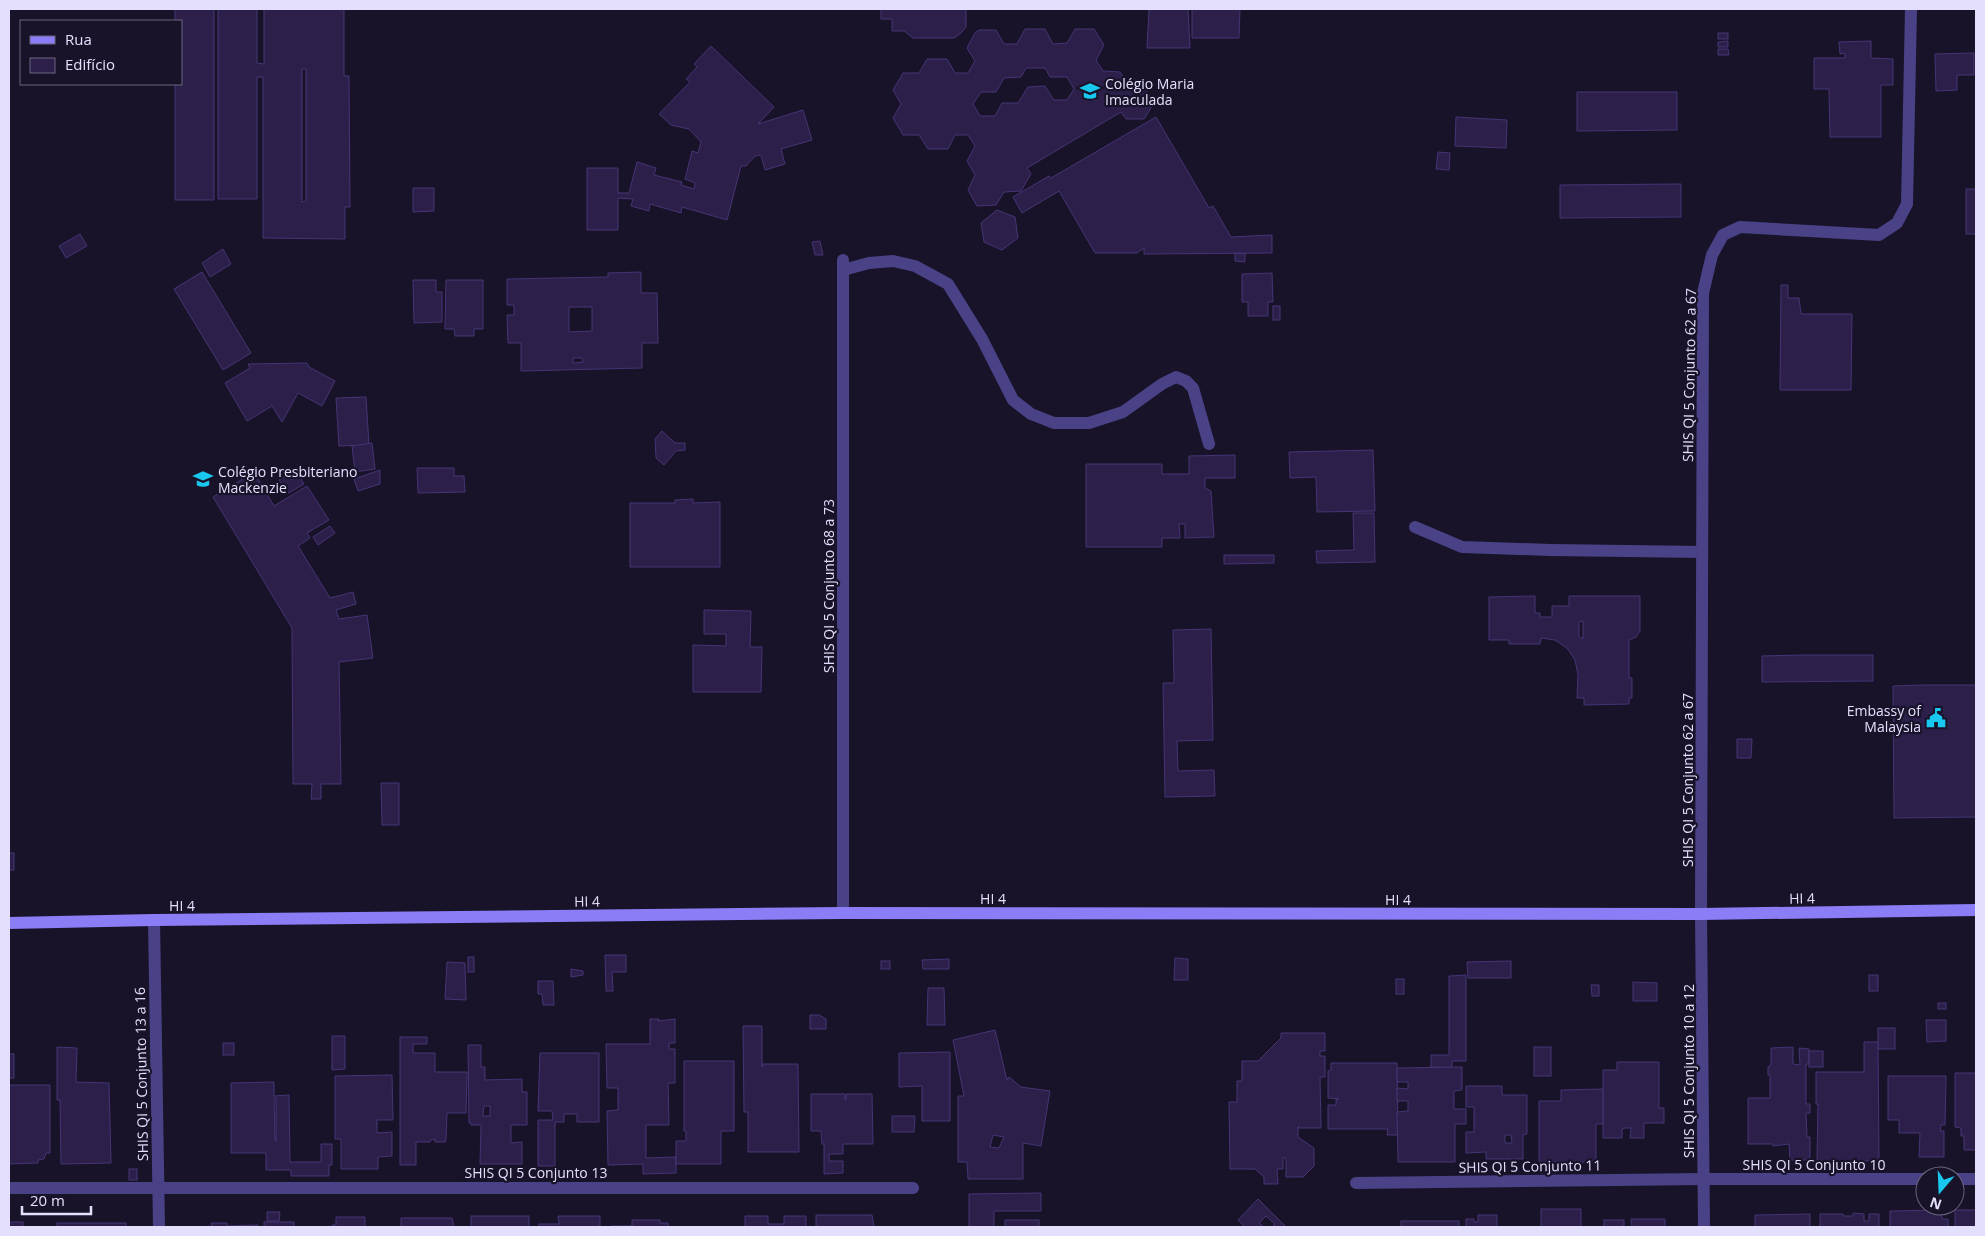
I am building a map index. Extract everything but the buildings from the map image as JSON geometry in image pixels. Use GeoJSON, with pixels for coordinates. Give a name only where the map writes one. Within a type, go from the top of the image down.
{"type":"FeatureCollection","features":[{"type":"Feature","properties":{"kind":"street","name":"SHIS QI 5 Conjunto 62 a 67"},"geometry":{"type":"LineString","coordinates":[[1701,914],[1703,293],[1712,254],[1723,235],[1740,227],[1879,235],[1897,223],[1907,204],[1911,9]]}},
{"type":"Feature","properties":{"kind":"street","name":"SHIS QI 5 Conjunto 68 a 73"},"geometry":{"type":"LineString","coordinates":[[843,913],[842,265],[893,261],[915,266],[948,284],[982,339],[1013,400],[1031,414],[1054,422],[1089,423],[1123,412],[1162,384],[1176,377],[1186,381],[1193,388],[1209,444]]}},
{"type":"Feature","properties":{"kind":"street"},"geometry":{"type":"LineString","coordinates":[[1415,527],[1462,547],[1702,552]]}},
{"type":"Feature","properties":{"kind":"street","name":"HI 4"},"geometry":{"type":"LineString","coordinates":[[9,923],[843,913],[1701,914],[1976,910]]}},
{"type":"Feature","properties":{"kind":"street","name":"SHIS QI 5 Conjunto 10 a 12"},"geometry":{"type":"LineString","coordinates":[[1701,914],[1704,1227]]}},
{"type":"Feature","properties":{"kind":"street","name":"SHIS QI 5 Conjunto 13 a 16"},"geometry":{"type":"LineString","coordinates":[[154,920],[159,1227]]}},
{"type":"Feature","properties":{"kind":"street","name":"SHIS QI 5 Conjunto 10"},"geometry":{"type":"LineString","coordinates":[[1704,1179],[1915,1179]]}},
{"type":"Feature","properties":{"kind":"street","name":"SHIS QI 5 Conjunto 11"},"geometry":{"type":"LineString","coordinates":[[1356,1183],[1704,1179]]}},
{"type":"Feature","properties":{"kind":"street","name":"SHIS QI 5 Conjunto 13"},"geometry":{"type":"LineString","coordinates":[[9,1188],[913,1188]]}},
{"type":"Feature","properties":{"kind":"place","name":"Colégio Maria Imaculada"},"geometry":{"type":"Point","coordinates":[1090,91]}},
{"type":"Feature","properties":{"kind":"place","name":"Colégio Presbiteriano Mackenzie"},"geometry":{"type":"Point","coordinates":[203,479]}},
{"type":"Feature","properties":{"kind":"place","name":"Embassy of Malaysia"},"geometry":{"type":"Point","coordinates":[1936,718]}}]}
